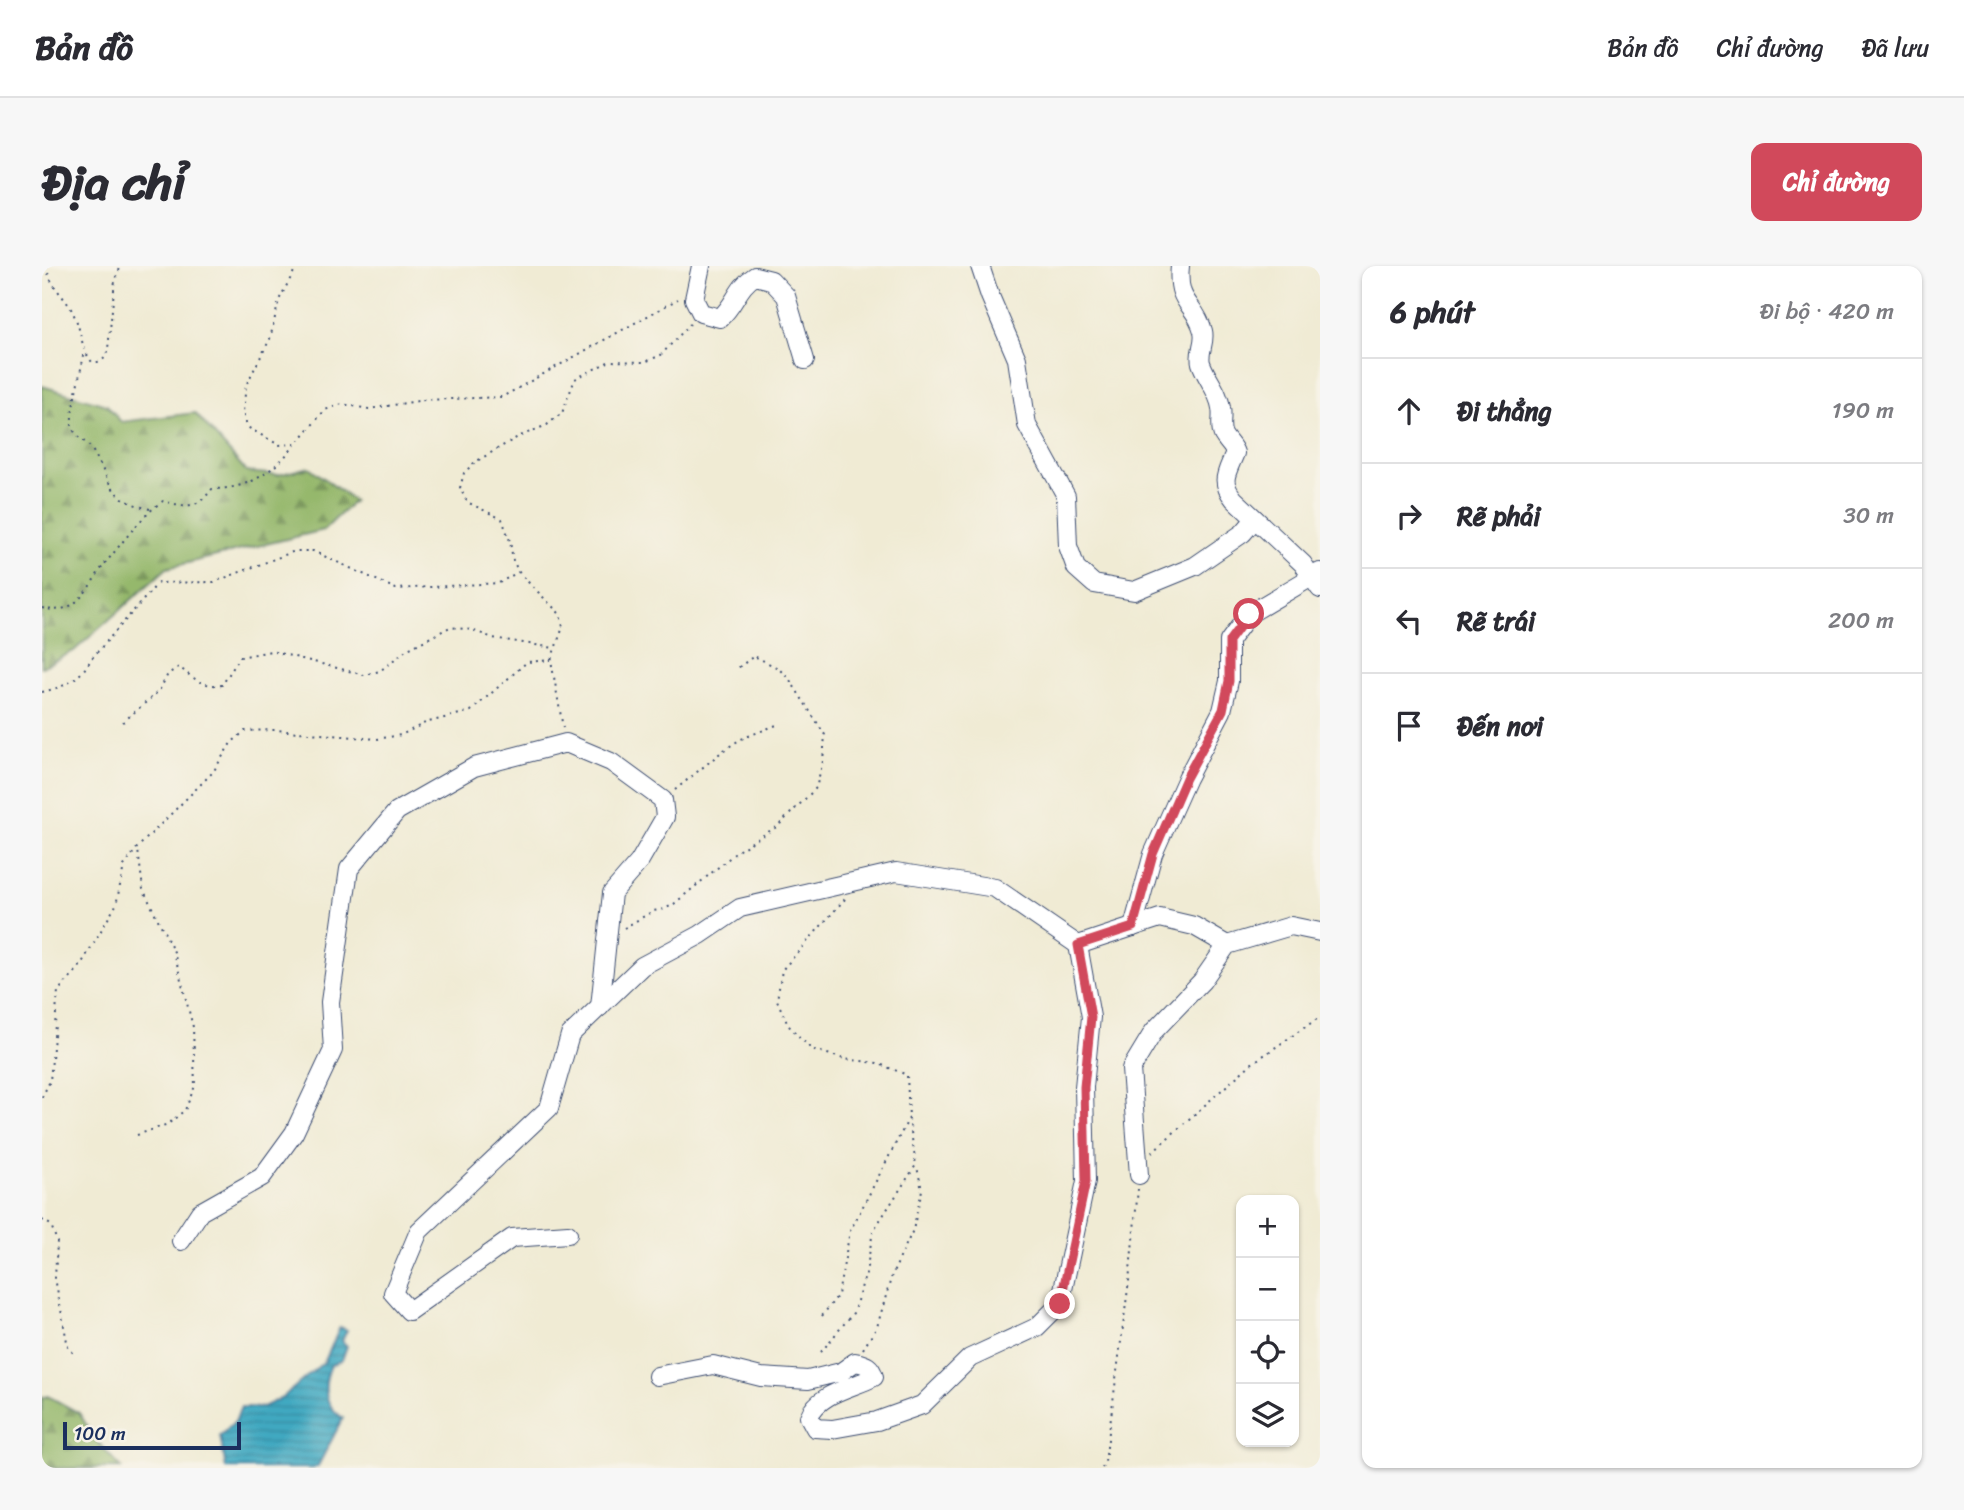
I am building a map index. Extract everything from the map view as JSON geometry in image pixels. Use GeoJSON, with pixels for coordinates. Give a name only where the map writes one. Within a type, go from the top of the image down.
{"type":"FeatureCollection","features":[{"type":"Feature","properties":{"kind":"street"},"geometry":{"type":"LineString","coordinates":[[701,266],[694,299],[701,313],[720,318],[732,307],[742,284],[755,276],[771,280],[786,296],[805,360]]}},
{"type":"Feature","properties":{"kind":"street"},"geometry":{"type":"LineString","coordinates":[[980,266],[1017,359],[1027,425],[1066,496],[1068,546],[1076,568],[1094,584],[1134,591],[1195,566],[1243,533],[1255,519]]}},
{"type":"Feature","properties":{"kind":"street"},"geometry":{"type":"LineString","coordinates":[[1133,927],[1153,854],[1186,778],[1223,710],[1229,681],[1229,641],[1249,614],[1317,579],[1226,489],[1224,481],[1235,453],[1224,437],[1221,404],[1200,361],[1204,338],[1202,328],[1181,293],[1178,283],[1180,266]]}},
{"type":"Feature","properties":{"kind":"street"},"geometry":{"type":"LineString","coordinates":[[181,1241],[200,1213],[262,1177],[294,1133],[333,1050],[330,1002],[349,869],[397,811],[474,767],[566,743],[611,762],[663,800],[665,817],[639,862],[612,893],[600,1007]]}},
{"type":"Feature","properties":{"kind":"street"},"geometry":{"type":"LineString","coordinates":[[568,1234],[512,1238],[410,1311],[393,1293],[419,1231],[549,1108],[570,1035],[642,966],[700,935],[740,908],[897,872],[995,888],[1078,945],[1091,1017],[1084,1087],[1086,1181],[1060,1304],[1037,1327],[970,1358],[922,1405],[877,1421],[832,1429],[815,1429],[809,1417],[813,1407],[834,1394],[874,1377],[872,1369],[866,1364],[855,1362],[841,1372],[808,1380],[761,1377],[713,1364],[657,1377]]}},
{"type":"Feature","properties":{"kind":"street"},"geometry":{"type":"LineString","coordinates":[[1078,945],[1160,918],[1194,926],[1227,945]]}},
{"type":"Feature","properties":{"kind":"street"},"geometry":{"type":"LineString","coordinates":[[1139,1175],[1132,1069],[1154,1031],[1202,981],[1227,945],[1291,926],[1320,932]]}},
{"type":"Feature","properties":{"kind":"path"},"geometry":{"type":"LineString","coordinates":[[47,266],[48,277],[75,315],[84,354],[71,423],[78,439],[91,447],[110,486],[121,499],[133,506],[150,509]]}},
{"type":"Feature","properties":{"kind":"path"},"geometry":{"type":"LineString","coordinates":[[84,354],[92,362],[99,363],[105,359],[115,280],[121,266]]}},
{"type":"Feature","properties":{"kind":"path"},"geometry":{"type":"LineString","coordinates":[[296,444],[279,445],[247,428],[243,412],[246,386],[270,339],[279,300],[297,266]]}},
{"type":"Feature","properties":{"kind":"path"},"geometry":{"type":"LineString","coordinates":[[42,608],[60,609],[75,603],[89,590],[105,563],[140,525],[150,509],[163,501],[186,506],[202,501],[212,489],[248,485],[283,460],[325,410],[342,404],[369,409],[424,400],[502,397],[697,288]]}},
{"type":"Feature","properties":{"kind":"path"},"geometry":{"type":"LineString","coordinates":[[566,743],[551,660],[563,627],[560,614],[519,572],[513,561],[510,541],[502,519],[467,502],[460,488],[464,473],[475,462],[518,437],[547,425],[562,413],[575,379],[610,361],[645,362],[661,355],[701,313]]}},
{"type":"Feature","properties":{"kind":"path"},"geometry":{"type":"LineString","coordinates":[[42,692],[65,686],[84,672],[92,658],[158,583],[214,582],[295,551],[313,551],[396,589],[499,583],[519,572]]}},
{"type":"Feature","properties":{"kind":"path"},"geometry":{"type":"LineString","coordinates":[[123,722],[159,691],[168,674],[179,667],[194,680],[209,687],[222,685],[240,657],[271,651],[364,675],[380,671],[406,650],[450,627],[493,638],[555,648]]}},
{"type":"Feature","properties":{"kind":"path"},"geometry":{"type":"LineString","coordinates":[[607,935],[653,911],[674,904],[739,850],[778,826],[816,788],[823,761],[825,735],[790,680],[778,668],[754,656],[735,670]]}},
{"type":"Feature","properties":{"kind":"path"},"geometry":{"type":"LineString","coordinates":[[42,1097],[50,1081],[58,991],[79,968],[116,905],[124,866],[137,848],[213,772],[231,743],[245,731],[276,730],[377,739],[401,735],[425,723],[471,711],[527,662],[551,660]]}},
{"type":"Feature","properties":{"kind":"path"},"geometry":{"type":"LineString","coordinates":[[663,800],[724,750],[741,739],[779,724]]}},
{"type":"Feature","properties":{"kind":"path"},"geometry":{"type":"LineString","coordinates":[[136,1135],[168,1124],[185,1110],[195,1086],[193,1027],[174,952],[143,889],[137,848]]}},
{"type":"Feature","properties":{"kind":"path"},"geometry":{"type":"LineString","coordinates":[[855,1362],[877,1327],[892,1275],[913,1230],[922,1190],[909,1118],[907,1075],[877,1063],[844,1059],[811,1049],[788,1025],[777,1000],[782,970],[860,881]]}},
{"type":"Feature","properties":{"kind":"path"},"geometry":{"type":"LineString","coordinates":[[1152,1152],[1251,1064],[1320,1017]]}},
{"type":"Feature","properties":{"kind":"path"},"geometry":{"type":"LineString","coordinates":[[822,1316],[838,1296],[850,1231],[909,1118]]}},
{"type":"Feature","properties":{"kind":"path"},"geometry":{"type":"LineString","coordinates":[[821,1352],[853,1314],[866,1273],[873,1231],[916,1165]]}},
{"type":"Feature","properties":{"kind":"path"},"geometry":{"type":"LineString","coordinates":[[1102,1468],[1105,1462],[1129,1281],[1139,1175]]}},
{"type":"Feature","properties":{"kind":"path"},"geometry":{"type":"LineString","coordinates":[[42,1220],[51,1224],[57,1242],[55,1278],[68,1347],[75,1355]]}},
{"type":"Feature","properties":{"kind":"green space"},"geometry":{"type":"Polygon","coordinates":[[[42,386],[107,405],[121,422],[195,413],[247,472],[278,475],[309,467],[354,501],[324,530],[167,568],[74,651],[42,667],[42,386]]]}},
{"type":"Feature","properties":{"kind":"green space"},"geometry":{"type":"Polygon","coordinates":[[[48,1396],[79,1413],[96,1440],[121,1468],[42,1468],[42,1398],[48,1396]]]}},
{"type":"Feature","properties":{"kind":"water"},"geometry":{"type":"Polygon","coordinates":[[[340,1327],[347,1330],[342,1341],[347,1346],[342,1360],[331,1365],[326,1380],[326,1394],[331,1407],[343,1418],[318,1466],[226,1468],[220,1436],[235,1421],[241,1407],[263,1407],[282,1398],[325,1361],[340,1327]]]}},
{"type":"Feature","properties":{"kind":"route"},"geometry":{"type":"LineString","coordinates":[[1060,1304],[1086,1181],[1084,1087],[1091,1017],[1078,945],[1133,927],[1153,854],[1186,778],[1223,710],[1229,681],[1229,641],[1249,614]]}}]}
